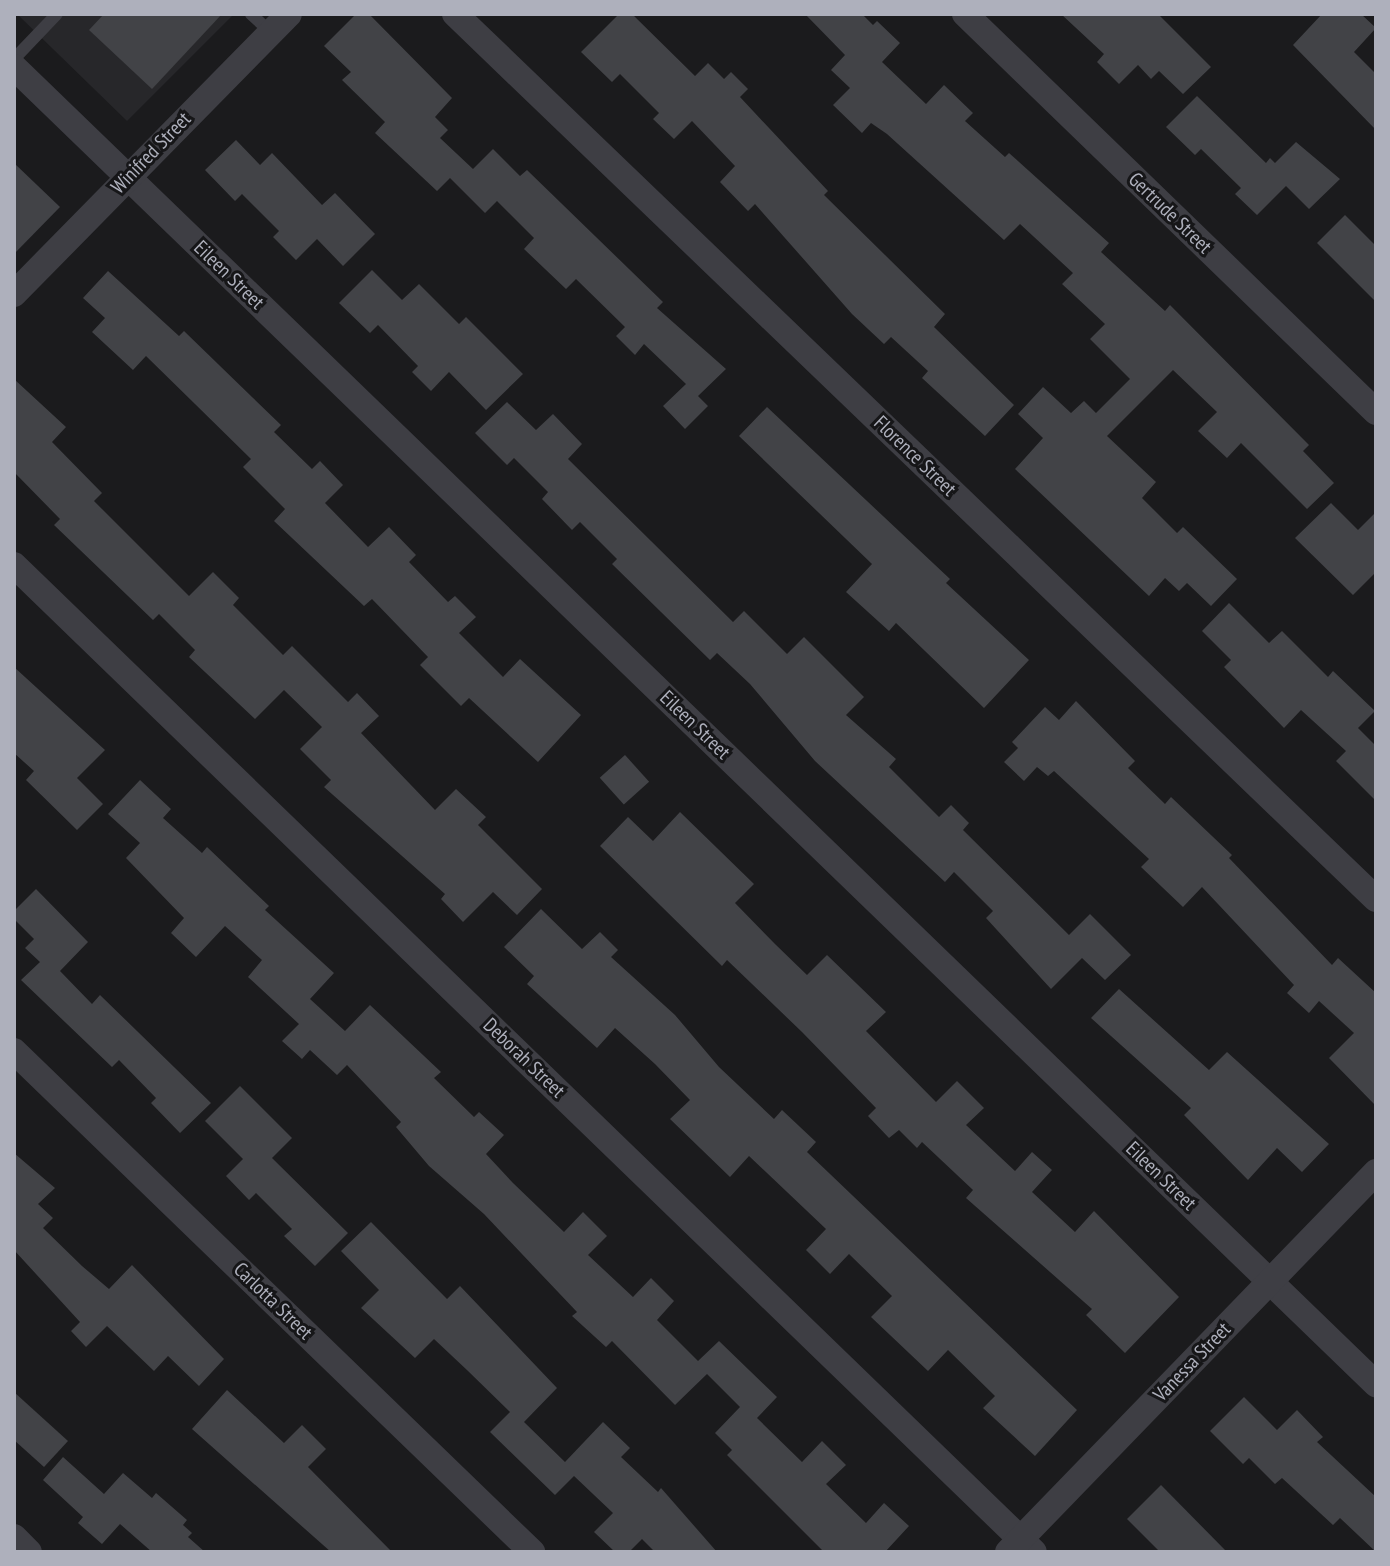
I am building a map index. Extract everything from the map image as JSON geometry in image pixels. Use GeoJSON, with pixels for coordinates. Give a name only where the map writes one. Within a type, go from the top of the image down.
{"type":"FeatureCollection","features":[{"type":"Feature","properties":{"kind":"street","name":"Florence Street"},"geometry":{"type":"LineString","coordinates":[[455,14],[1376,899]]}},
{"type":"Feature","properties":{"kind":"street","name":"Gertrude Street"},"geometry":{"type":"LineString","coordinates":[[965,14],[1376,412]]}},
{"type":"Feature","properties":{"kind":"street","name":"Winifred Street"},"geometry":{"type":"LineString","coordinates":[[14,294],[128,177],[270,20]]}},
{"type":"Feature","properties":{"kind":"street","name":"Eileen Street"},"geometry":{"type":"LineString","coordinates":[[14,67],[1376,1384]]}},
{"type":"Feature","properties":{"kind":"street","name":"Deborah Street"},"geometry":{"type":"LineString","coordinates":[[14,565],[1021,1548]]}},
{"type":"Feature","properties":{"kind":"street","name":"Carlotta Street"},"geometry":{"type":"LineString","coordinates":[[14,1051],[532,1552]]}},
{"type":"Feature","properties":{"kind":"street","name":"Vanessa Street"},"geometry":{"type":"LineString","coordinates":[[1021,1548],[1376,1172]]}},
{"type":"Feature","properties":{"kind":"street"},"geometry":{"type":"LineString","coordinates":[[14,1537],[29,1552]]}},
{"type":"Feature","properties":{"kind":"lane"},"geometry":{"type":"LineString","coordinates":[[14,59],[57,14]]}},
{"type":"Feature","properties":{"kind":"shaded area"},"geometry":{"type":"Polygon","coordinates":[[[17,14],[234,14],[127,121],[17,14]]]}},
{"type":"Feature","properties":{"kind":"building"},"geometry":{"type":"Polygon","coordinates":[[[104,14],[222,14],[152,89],[89,30],[104,14]]]}},
{"type":"Feature","properties":{"kind":"building"},"geometry":{"type":"Polygon","coordinates":[[[356,14],[369,14],[452,98],[435,117],[448,130],[440,138],[473,169],[493,149],[520,176],[527,170],[663,302],[657,308],[726,369],[698,396],[708,406],[685,429],[663,406],[686,384],[644,344],[635,355],[616,336],[625,327],[576,279],[566,289],[524,249],[534,238],[497,201],[485,213],[450,178],[437,191],[375,133],[385,122],[342,80],[351,72],[324,46],[356,14]]]}},
{"type":"Feature","properties":{"kind":"building"},"geometry":{"type":"Polygon","coordinates":[[[619,14],[632,14],[695,76],[708,63],[724,79],[731,72],[748,89],[740,97],[828,191],[824,195],[945,314],[934,327],[1014,405],[985,436],[922,378],[928,371],[891,337],[884,344],[852,314],[755,204],[748,211],[720,182],[735,166],[692,121],[674,139],[653,119],[659,113],[620,74],[612,82],[581,52],[619,14]]]}},
{"type":"Feature","properties":{"kind":"building"},"geometry":{"type":"Polygon","coordinates":[[[805,14],[862,14],[873,25],[877,21],[900,43],[882,62],[926,104],[944,85],[973,113],[965,121],[1005,157],[1009,153],[1109,243],[1101,252],[1165,311],[1170,305],[1309,445],[1303,451],[1334,483],[1307,509],[1241,443],[1227,458],[1198,431],[1217,412],[1173,370],[1107,436],[1156,482],[1142,498],[1177,533],[1183,527],[1237,579],[1211,606],[1187,583],[1179,591],[1165,578],[1149,596],[1015,469],[1043,438],[1018,414],[1043,387],[1071,413],[1084,401],[1096,413],[1130,379],[1090,339],[1105,324],[1062,284],[1073,273],[1020,224],[1004,240],[887,134],[871,123],[862,133],[833,105],[850,88],[831,70],[845,55],[805,14]]]}},
{"type":"Feature","properties":{"kind":"building"},"geometry":{"type":"Polygon","coordinates":[[[1061,14],[1158,14],[1211,67],[1183,94],[1159,71],[1151,79],[1138,65],[1119,84],[1097,62],[1104,54],[1061,14]]]}},
{"type":"Feature","properties":{"kind":"building"},"geometry":{"type":"Polygon","coordinates":[[[1322,14],[1361,14],[1376,28],[1354,52],[1376,74],[1376,130],[1293,45],[1322,14]]]}},
{"type":"Feature","properties":{"kind":"building"},"geometry":{"type":"Polygon","coordinates":[[[1197,96],[1266,163],[1270,158],[1275,163],[1296,142],[1340,179],[1309,209],[1286,186],[1257,215],[1235,194],[1241,188],[1201,149],[1195,155],[1166,127],[1197,96]]]}},
{"type":"Feature","properties":{"kind":"building"},"geometry":{"type":"Polygon","coordinates":[[[236,140],[260,165],[272,153],[322,205],[335,193],[375,234],[343,266],[317,239],[296,260],[273,237],[279,231],[242,194],[235,201],[205,170],[236,140]]]}},
{"type":"Feature","properties":{"kind":"building"},"geometry":{"type":"Polygon","coordinates":[[[14,163],[60,207],[14,254],[14,163]]]}},
{"type":"Feature","properties":{"kind":"building"},"geometry":{"type":"Polygon","coordinates":[[[1345,215],[1376,246],[1376,302],[1317,243],[1345,215]]]}},
{"type":"Feature","properties":{"kind":"building"},"geometry":{"type":"Polygon","coordinates":[[[372,270],[402,300],[419,284],[459,324],[466,317],[523,374],[486,410],[449,372],[431,391],[412,372],[418,366],[378,325],[370,333],[339,303],[372,270]]]}},
{"type":"Feature","properties":{"kind":"building"},"geometry":{"type":"Polygon","coordinates":[[[108,271],[179,336],[184,331],[281,425],[274,432],[312,469],[320,461],[343,485],[325,503],[368,547],[389,527],[416,555],[409,562],[448,602],[455,596],[476,617],[459,633],[503,677],[520,659],[581,715],[538,762],[469,698],[461,706],[420,665],[428,657],[372,599],[364,606],[274,521],[285,509],[243,467],[251,459],[146,356],[133,370],[92,332],[105,318],[83,298],[108,271]]]}},
{"type":"Feature","properties":{"kind":"building"},"geometry":{"type":"Polygon","coordinates":[[[14,379],[66,427],[52,442],[102,493],[94,501],[189,596],[213,572],[239,598],[233,605],[283,655],[292,646],[348,702],[357,693],[379,716],[361,733],[435,810],[456,789],[486,817],[478,825],[542,889],[517,915],[493,892],[463,922],[441,899],[445,894],[324,787],[331,780],[300,749],[322,727],[284,690],[255,719],[189,657],[195,650],[159,614],[153,620],[54,525],[60,519],[14,472],[14,379]]]}},
{"type":"Feature","properties":{"kind":"building"},"geometry":{"type":"Polygon","coordinates":[[[507,402],[536,430],[553,414],[582,444],[568,459],[733,622],[744,611],[787,654],[804,637],[864,697],[846,715],[896,759],[889,767],[939,817],[951,805],[969,823],[963,830],[1069,935],[1090,914],[1131,955],[1105,980],[1082,958],[1051,989],[986,918],[993,911],[954,872],[945,882],[815,761],[750,684],[717,653],[710,660],[612,564],[617,559],[580,522],[572,530],[542,499],[548,492],[514,458],[507,465],[475,433],[507,402]]]}},
{"type":"Feature","properties":{"kind":"building"},"geometry":{"type":"Polygon","coordinates":[[[767,407],[950,579],[946,583],[1029,660],[984,708],[896,623],[889,631],[846,592],[872,564],[739,436],[767,407]]]}},
{"type":"Feature","properties":{"kind":"building"},"geometry":{"type":"Polygon","coordinates":[[[1331,503],[1358,530],[1376,512],[1376,572],[1353,595],[1295,538],[1331,503]]]}},
{"type":"Feature","properties":{"kind":"building"},"geometry":{"type":"Polygon","coordinates":[[[1229,603],[1269,643],[1282,631],[1328,677],[1333,671],[1375,711],[1358,728],[1376,746],[1376,801],[1336,761],[1346,751],[1301,710],[1284,728],[1224,667],[1231,660],[1202,631],[1229,603]]]}},
{"type":"Feature","properties":{"kind":"building"},"geometry":{"type":"Polygon","coordinates":[[[14,667],[105,750],[77,778],[103,804],[77,830],[26,780],[34,771],[14,753],[14,667]]]}},
{"type":"Feature","properties":{"kind":"building"},"geometry":{"type":"Polygon","coordinates":[[[1076,701],[1135,761],[1128,768],[1165,804],[1171,797],[1232,855],[1229,858],[1332,965],[1338,958],[1376,993],[1376,1106],[1329,1058],[1354,1033],[1319,1001],[1309,1013],[1287,993],[1294,985],[1202,887],[1183,907],[1141,867],[1149,859],[1054,771],[1048,776],[1037,767],[1024,781],[1004,762],[1018,748],[1012,742],[1045,707],[1059,720],[1076,701]]]}},
{"type":"Feature","properties":{"kind":"building"},"geometry":{"type":"Polygon","coordinates":[[[625,755],[649,782],[624,805],[600,778],[625,755]]]}},
{"type":"Feature","properties":{"kind":"building"},"geometry":{"type":"Polygon","coordinates":[[[140,780],[171,809],[163,818],[202,853],[207,847],[269,906],[265,910],[334,973],[310,999],[345,1031],[370,1005],[441,1072],[434,1078],[474,1117],[479,1112],[504,1135],[486,1154],[513,1183],[564,1232],[583,1212],[607,1236],[588,1255],[633,1297],[651,1278],[674,1301],[657,1320],[698,1361],[719,1341],[777,1397],[757,1418],[802,1462],[822,1441],[846,1465],[826,1484],[866,1523],[884,1503],[909,1526],[885,1552],[824,1552],[727,1455],[732,1450],[715,1433],[740,1407],[707,1374],[675,1405],[612,1341],[606,1347],[572,1316],[577,1312],[484,1214],[429,1166],[396,1127],[401,1122],[347,1065],[337,1075],[310,1050],[302,1059],[282,1041],[299,1024],[248,977],[262,960],[225,926],[196,957],[171,933],[184,918],[126,858],[140,843],[108,814],[140,780]]]}},
{"type":"Feature","properties":{"kind":"building"},"geometry":{"type":"Polygon","coordinates":[[[680,812],[754,884],[735,903],[775,944],[807,975],[827,955],[886,1012],[866,1031],[936,1102],[957,1081],[984,1108],[966,1125],[1015,1171],[1032,1152],[1052,1170],[1032,1192],[1075,1232],[1094,1211],[1179,1297],[1125,1353],[1086,1315],[1092,1309],[966,1198],[973,1190],[922,1142],[917,1148],[899,1130],[889,1138],[868,1116],[876,1108],[802,1032],[727,960],[722,966],[600,846],[628,817],[653,841],[680,812]]]}},
{"type":"Feature","properties":{"kind":"building"},"geometry":{"type":"Polygon","coordinates":[[[36,889],[88,942],[60,971],[92,1004],[100,995],[211,1103],[180,1133],[151,1103],[156,1098],[119,1060],[112,1067],[21,980],[40,962],[25,948],[34,939],[14,919],[14,911],[36,889]]]}},
{"type":"Feature","properties":{"kind":"building"},"geometry":{"type":"Polygon","coordinates":[[[541,909],[582,949],[600,932],[618,950],[611,957],[675,1015],[719,1067],[774,1119],[782,1110],[816,1142],[807,1152],[1077,1410],[1035,1456],[983,1408],[995,1396],[948,1350],[928,1371],[871,1317],[892,1296],[849,1254],[830,1274],[806,1250],[826,1229],[749,1156],[730,1177],[670,1119],[690,1100],[655,1064],[615,1028],[597,1048],[527,984],[534,976],[504,947],[541,909]]]}},
{"type":"Feature","properties":{"kind":"building"},"geometry":{"type":"Polygon","coordinates":[[[1119,989],[1209,1070],[1227,1052],[1329,1144],[1302,1172],[1277,1148],[1248,1180],[1184,1115],[1191,1108],[1091,1018],[1119,989]]]}},
{"type":"Feature","properties":{"kind":"building"},"geometry":{"type":"Polygon","coordinates":[[[240,1086],[292,1138],[272,1158],[348,1233],[315,1266],[284,1236],[292,1229],[256,1193],[249,1200],[226,1176],[243,1159],[205,1121],[240,1086]]]}},
{"type":"Feature","properties":{"kind":"building"},"geometry":{"type":"Polygon","coordinates":[[[14,1153],[55,1188],[38,1204],[53,1218],[43,1228],[109,1289],[132,1265],[224,1359],[199,1386],[168,1356],[154,1371],[107,1326],[86,1347],[71,1331],[80,1322],[14,1250],[14,1153]]]}},
{"type":"Feature","properties":{"kind":"building"},"geometry":{"type":"Polygon","coordinates":[[[371,1222],[447,1299],[460,1286],[557,1388],[524,1422],[565,1462],[603,1422],[630,1448],[621,1457],[658,1492],[661,1488],[717,1552],[655,1552],[642,1539],[629,1552],[615,1552],[594,1532],[613,1513],[574,1476],[555,1495],[490,1432],[510,1412],[468,1371],[434,1339],[415,1358],[361,1308],[379,1290],[341,1251],[371,1222]]]}},
{"type":"Feature","properties":{"kind":"building"},"geometry":{"type":"Polygon","coordinates":[[[227,1390],[284,1443],[302,1425],[326,1449],[308,1467],[392,1552],[331,1552],[192,1429],[227,1390]]]}},
{"type":"Feature","properties":{"kind":"building"},"geometry":{"type":"Polygon","coordinates":[[[14,1392],[68,1441],[44,1467],[14,1440],[14,1392]]]}},
{"type":"Feature","properties":{"kind":"building"},"geometry":{"type":"Polygon","coordinates":[[[1244,1397],[1277,1430],[1297,1410],[1323,1437],[1317,1442],[1376,1497],[1376,1552],[1340,1518],[1333,1525],[1282,1478],[1275,1484],[1249,1458],[1243,1464],[1210,1431],[1244,1397]]]}},
{"type":"Feature","properties":{"kind":"building"},"geometry":{"type":"Polygon","coordinates":[[[63,1457],[104,1494],[123,1473],[152,1498],[156,1493],[187,1520],[183,1525],[192,1533],[188,1537],[205,1552],[152,1552],[120,1524],[102,1544],[78,1523],[83,1517],[43,1480],[63,1457]]]}},
{"type":"Feature","properties":{"kind":"building"},"geometry":{"type":"Polygon","coordinates":[[[1161,1485],[1227,1552],[1160,1552],[1127,1519],[1161,1485]]]}}]}
